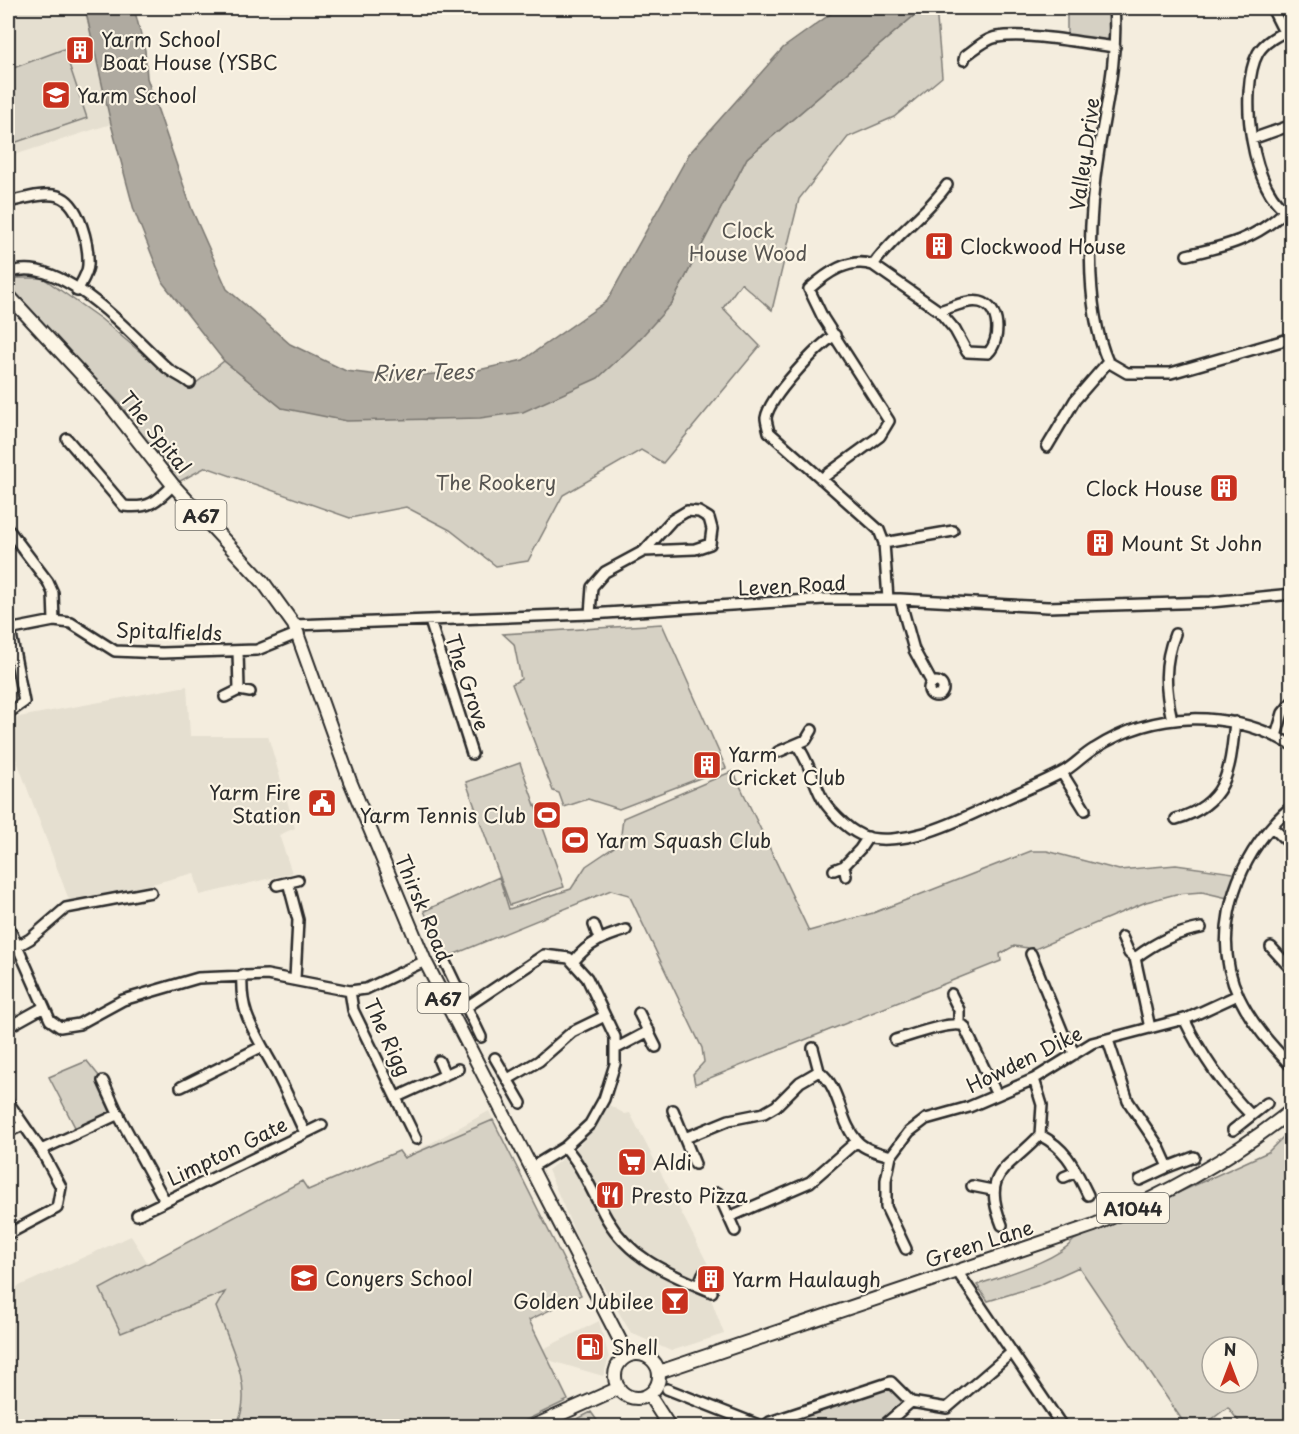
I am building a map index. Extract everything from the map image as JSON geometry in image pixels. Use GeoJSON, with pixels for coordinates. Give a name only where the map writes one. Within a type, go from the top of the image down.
{"type":"FeatureCollection","features":[{"type":"Feature","properties":{"kind":"main road","name":"The Spital"},"geometry":{"type":"LineString","coordinates":[[8,295],[109,404],[173,485],[263,582],[296,629]]}},
{"type":"Feature","properties":{"kind":"main road","name":"Thirsk Road"},"geometry":{"type":"LineString","coordinates":[[296,629],[350,781],[425,961],[628,1356]]}},
{"type":"Feature","properties":{"kind":"main road","name":"Green Lane"},"geometry":{"type":"LineString","coordinates":[[659,1372],[1094,1225],[1134,1208],[1209,1168],[1292,1110]]}},
{"type":"Feature","properties":{"kind":"main road"},"geometry":{"type":"LineString","coordinates":[[636,1354],[651,1358],[659,1372],[657,1386],[649,1395],[632,1398],[619,1388],[615,1372],[618,1365],[628,1356],[636,1354]]}},
{"type":"Feature","properties":{"kind":"main road"},"geometry":{"type":"LineString","coordinates":[[534,1426],[619,1388]]}},
{"type":"Feature","properties":{"kind":"main road"},"geometry":{"type":"LineString","coordinates":[[649,1395],[669,1426]]}},
{"type":"Feature","properties":{"kind":"street","name":"Valley Drive"},"geometry":{"type":"LineString","coordinates":[[1108,363],[1096,328],[1091,252],[1099,150],[1109,99],[1115,46],[1114,8]]}},
{"type":"Feature","properties":{"kind":"street"},"geometry":{"type":"LineString","coordinates":[[1187,255],[1253,237],[1288,212],[1274,201],[1252,139],[1248,114],[1258,53],[1268,42],[1288,30],[1272,8]]}},
{"type":"Feature","properties":{"kind":"street"},"geometry":{"type":"LineString","coordinates":[[966,60],[996,37],[1056,39],[1115,46]]}},
{"type":"Feature","properties":{"kind":"street"},"geometry":{"type":"LineString","coordinates":[[1252,139],[1292,125]]}},
{"type":"Feature","properties":{"kind":"street"},"geometry":{"type":"LineString","coordinates":[[873,265],[894,237],[936,201],[943,186]]}},
{"type":"Feature","properties":{"kind":"street"},"geometry":{"type":"LineString","coordinates":[[8,202],[35,196],[57,196],[66,200],[76,214],[86,246],[89,268],[78,291]]}},
{"type":"Feature","properties":{"kind":"street"},"geometry":{"type":"LineString","coordinates":[[1204,251],[1208,262]]}},
{"type":"Feature","properties":{"kind":"street"},"geometry":{"type":"LineString","coordinates":[[821,479],[880,436],[889,421],[823,318],[810,289],[823,277],[848,264],[862,261],[873,265],[939,311],[955,330],[967,352],[988,353],[993,348],[997,334],[996,322],[993,312],[982,302],[969,302],[939,311]]}},
{"type":"Feature","properties":{"kind":"street"},"geometry":{"type":"LineString","coordinates":[[8,273],[22,268],[38,269],[78,291],[119,319],[169,370],[188,381],[189,367]]}},
{"type":"Feature","properties":{"kind":"street"},"geometry":{"type":"LineString","coordinates":[[835,335],[810,355],[778,397],[766,417],[768,432],[879,530],[884,543],[888,599]]}},
{"type":"Feature","properties":{"kind":"street"},"geometry":{"type":"LineString","coordinates":[[1052,445],[1075,400],[1108,363],[1126,373],[1171,373],[1292,338]]}},
{"type":"Feature","properties":{"kind":"street"},"geometry":{"type":"LineString","coordinates":[[72,441],[124,506],[146,507],[158,501],[173,485]]}},
{"type":"Feature","properties":{"kind":"street"},"geometry":{"type":"LineString","coordinates":[[591,614],[592,587],[605,572],[644,551],[672,520],[687,511],[699,512],[709,518],[712,529],[710,544],[695,549],[644,551]]}},
{"type":"Feature","properties":{"kind":"street"},"geometry":{"type":"LineString","coordinates":[[8,530],[48,582],[52,592],[54,621]]}},
{"type":"Feature","properties":{"kind":"street"},"geometry":{"type":"LineString","coordinates":[[884,543],[953,531]]}},
{"type":"Feature","properties":{"kind":"street","name":"Leven Road"},"geometry":{"type":"LineString","coordinates":[[296,629],[824,599],[900,599],[1048,607],[1210,602],[1292,594]]}},
{"type":"Feature","properties":{"kind":"street"},"geometry":{"type":"LineString","coordinates":[[900,599],[914,650],[932,683]]}},
{"type":"Feature","properties":{"kind":"street","name":"Spitalfields"},"geometry":{"type":"LineString","coordinates":[[9,629],[54,621],[71,623],[115,651],[238,651],[257,650],[296,629]]}},
{"type":"Feature","properties":{"kind":"street","name":"The Grove"},"geometry":{"type":"LineString","coordinates":[[430,621],[472,754]]}},
{"type":"Feature","properties":{"kind":"street"},"geometry":{"type":"LineString","coordinates":[[8,713],[24,702],[9,629]]}},
{"type":"Feature","properties":{"kind":"street"},"geometry":{"type":"LineString","coordinates":[[1172,720],[1166,692],[1165,671],[1173,638],[1182,646]]}},
{"type":"Feature","properties":{"kind":"street"},"geometry":{"type":"LineString","coordinates":[[238,651],[239,690]]}},
{"type":"Feature","properties":{"kind":"street"},"geometry":{"type":"LineString","coordinates":[[225,696],[239,690],[250,692]]}},
{"type":"Feature","properties":{"kind":"street"},"geometry":{"type":"LineString","coordinates":[[1276,736],[1283,713],[1292,702]]}},
{"type":"Feature","properties":{"kind":"street"},"geometry":{"type":"LineString","coordinates":[[796,745],[813,773],[820,796],[843,822],[862,836],[908,837],[970,818],[1062,773],[1095,748],[1134,729],[1172,720],[1207,717],[1235,722],[1276,736],[1292,745]]}},
{"type":"Feature","properties":{"kind":"street"},"geometry":{"type":"LineString","coordinates":[[1181,807],[1180,818],[1209,804],[1225,783],[1235,722]]}},
{"type":"Feature","properties":{"kind":"street"},"geometry":{"type":"LineString","coordinates":[[778,752],[806,740],[812,730]]}},
{"type":"Feature","properties":{"kind":"street"},"geometry":{"type":"LineString","coordinates":[[1062,773],[1085,810]]}},
{"type":"Feature","properties":{"kind":"street"},"geometry":{"type":"LineString","coordinates":[[1069,807],[1077,797]]}},
{"type":"Feature","properties":{"kind":"street"},"geometry":{"type":"LineString","coordinates":[[1292,807],[1272,827],[1243,868],[1227,917],[1227,961],[1238,995],[1253,1023],[1292,1067]]}},
{"type":"Feature","properties":{"kind":"street"},"geometry":{"type":"LineString","coordinates":[[1272,827],[1292,846]]}},
{"type":"Feature","properties":{"kind":"street"},"geometry":{"type":"LineString","coordinates":[[834,870],[844,866],[868,837]]}},
{"type":"Feature","properties":{"kind":"street"},"geometry":{"type":"LineString","coordinates":[[844,866],[846,876]]}},
{"type":"Feature","properties":{"kind":"street"},"geometry":{"type":"LineString","coordinates":[[277,885],[298,880]]}},
{"type":"Feature","properties":{"kind":"street"},"geometry":{"type":"LineString","coordinates":[[288,882],[298,920],[295,979]]}},
{"type":"Feature","properties":{"kind":"street"},"geometry":{"type":"LineString","coordinates":[[16,947],[30,939],[66,908],[141,897],[152,892]]}},
{"type":"Feature","properties":{"kind":"street"},"geometry":{"type":"LineString","coordinates":[[51,921],[59,927]]}},
{"type":"Feature","properties":{"kind":"street"},"geometry":{"type":"LineString","coordinates":[[8,925],[50,1020],[60,1027],[79,1024],[123,1000],[160,987],[198,978],[242,975],[295,979],[350,991],[366,988],[425,961]]}},
{"type":"Feature","properties":{"kind":"street"},"geometry":{"type":"LineString","coordinates":[[594,925],[599,939]]}},
{"type":"Feature","properties":{"kind":"street"},"geometry":{"type":"LineString","coordinates":[[1135,958],[1150,946],[1176,933],[1200,928]]}},
{"type":"Feature","properties":{"kind":"street"},"geometry":{"type":"LineString","coordinates":[[574,961],[583,949],[599,939],[626,930]]}},
{"type":"Feature","properties":{"kind":"street"},"geometry":{"type":"LineString","coordinates":[[1122,937],[1129,953],[1135,958],[1149,1028]]}},
{"type":"Feature","properties":{"kind":"street"},"geometry":{"type":"LineString","coordinates":[[1271,947],[1292,970]]}},
{"type":"Feature","properties":{"kind":"street"},"geometry":{"type":"LineString","coordinates":[[1031,954],[1063,1033],[1075,1054]]}},
{"type":"Feature","properties":{"kind":"street"},"geometry":{"type":"LineString","coordinates":[[468,1006],[544,955],[555,955],[574,961],[586,978],[615,1037],[615,1064],[604,1100],[590,1124],[565,1148],[532,1167]]}},
{"type":"Feature","properties":{"kind":"street"},"geometry":{"type":"LineString","coordinates":[[444,960],[481,1037]]}},
{"type":"Feature","properties":{"kind":"street"},"geometry":{"type":"LineString","coordinates":[[1040,976],[1051,972]]}},
{"type":"Feature","properties":{"kind":"street","name":"Limpton Gate"},"geometry":{"type":"LineString","coordinates":[[242,975],[241,996],[247,1021],[305,1133]]}},
{"type":"Feature","properties":{"kind":"street","name":"The Rigg"},"geometry":{"type":"LineString","coordinates":[[350,991],[353,1010],[416,1139]]}},
{"type":"Feature","properties":{"kind":"street"},"geometry":{"type":"LineString","coordinates":[[951,994],[959,1010],[959,1024]]}},
{"type":"Feature","properties":{"kind":"street","name":"Howden Dike"},"geometry":{"type":"LineString","coordinates":[[901,1245],[886,1207],[886,1179],[891,1156],[909,1132],[926,1119],[969,1107],[1034,1079],[1092,1043],[1184,1019],[1238,995]]}},
{"type":"Feature","properties":{"kind":"street"},"geometry":{"type":"LineString","coordinates":[[8,1027],[44,1007]]}},
{"type":"Feature","properties":{"kind":"street"},"geometry":{"type":"LineString","coordinates":[[639,1013],[656,1047]]}},
{"type":"Feature","properties":{"kind":"street"},"geometry":{"type":"LineString","coordinates":[[508,1079],[539,1061],[572,1032],[605,1016]]}},
{"type":"Feature","properties":{"kind":"street"},"geometry":{"type":"LineString","coordinates":[[1184,1019],[1205,1060],[1229,1093],[1251,1115]]}},
{"type":"Feature","properties":{"kind":"street"},"geometry":{"type":"LineString","coordinates":[[895,1040],[959,1024]]}},
{"type":"Feature","properties":{"kind":"street"},"geometry":{"type":"LineString","coordinates":[[959,1024],[969,1032],[997,1095]]}},
{"type":"Feature","properties":{"kind":"street"},"geometry":{"type":"LineString","coordinates":[[615,1049],[649,1031]]}},
{"type":"Feature","properties":{"kind":"street"},"geometry":{"type":"LineString","coordinates":[[915,1034],[918,1045]]}},
{"type":"Feature","properties":{"kind":"street"},"geometry":{"type":"LineString","coordinates":[[1108,1040],[1128,1101],[1159,1147],[1168,1167]]}},
{"type":"Feature","properties":{"kind":"street"},"geometry":{"type":"LineString","coordinates":[[181,1087],[261,1047]]}},
{"type":"Feature","properties":{"kind":"street"},"geometry":{"type":"LineString","coordinates":[[813,1048],[819,1071],[829,1078],[847,1125],[857,1141],[868,1149],[891,1156]]}},
{"type":"Feature","properties":{"kind":"street"},"geometry":{"type":"LineString","coordinates":[[495,1058],[521,1104]]}},
{"type":"Feature","properties":{"kind":"street","name":"The Rigg"},"geometry":{"type":"LineString","coordinates":[[439,1061],[445,1075]]}},
{"type":"Feature","properties":{"kind":"street","name":"The Rigg"},"geometry":{"type":"LineString","coordinates":[[397,1098],[458,1069]]}},
{"type":"Feature","properties":{"kind":"street"},"geometry":{"type":"LineString","coordinates":[[684,1138],[729,1120],[764,1113],[776,1106],[800,1082],[819,1071]]}},
{"type":"Feature","properties":{"kind":"street"},"geometry":{"type":"LineString","coordinates":[[1002,1225],[994,1206],[992,1190],[1009,1162],[1040,1135],[1042,1105],[1034,1079]]}},
{"type":"Feature","properties":{"kind":"street","name":"Limpton Gate"},"geometry":{"type":"LineString","coordinates":[[103,1081],[165,1201]]}},
{"type":"Feature","properties":{"kind":"street"},"geometry":{"type":"LineString","coordinates":[[8,1102],[40,1150],[61,1188],[61,1198],[57,1208],[8,1234]]}},
{"type":"Feature","properties":{"kind":"street"},"geometry":{"type":"LineString","coordinates":[[1233,1130],[1267,1102]]}},
{"type":"Feature","properties":{"kind":"street"},"geometry":{"type":"LineString","coordinates":[[673,1110],[695,1164]]}},
{"type":"Feature","properties":{"kind":"street"},"geometry":{"type":"LineString","coordinates":[[40,1150],[119,1114]]}},
{"type":"Feature","properties":{"kind":"street"},"geometry":{"type":"LineString","coordinates":[[8,1132],[22,1125]]}},
{"type":"Feature","properties":{"kind":"street","name":"Limpton Gate"},"geometry":{"type":"LineString","coordinates":[[137,1215],[322,1125]]}},
{"type":"Feature","properties":{"kind":"street"},"geometry":{"type":"LineString","coordinates":[[1040,1135],[1055,1143],[1069,1156],[1088,1195]]}},
{"type":"Feature","properties":{"kind":"street"},"geometry":{"type":"LineString","coordinates":[[729,1217],[810,1182],[857,1141]]}},
{"type":"Feature","properties":{"kind":"street"},"geometry":{"type":"LineString","coordinates":[[565,1148],[577,1161],[609,1222],[622,1241],[652,1266],[712,1292]]}},
{"type":"Feature","properties":{"kind":"street"},"geometry":{"type":"LineString","coordinates":[[1140,1180],[1194,1157]]}},
{"type":"Feature","properties":{"kind":"street"},"geometry":{"type":"LineString","coordinates":[[1064,1177],[1076,1172]]}},
{"type":"Feature","properties":{"kind":"street"},"geometry":{"type":"LineString","coordinates":[[972,1186],[992,1190]]}},
{"type":"Feature","properties":{"kind":"street"},"geometry":{"type":"LineString","coordinates":[[718,1193],[735,1232]]}},
{"type":"Feature","properties":{"kind":"street"},"geometry":{"type":"LineString","coordinates":[[957,1270],[1062,1426]]}},
{"type":"Feature","properties":{"kind":"street"},"geometry":{"type":"LineString","coordinates":[[698,1286],[703,1274]]}},
{"type":"Feature","properties":{"kind":"street"},"geometry":{"type":"LineString","coordinates":[[667,1389],[763,1426],[886,1382],[895,1383],[911,1402],[947,1408],[1011,1353]]}},
{"type":"Feature","properties":{"kind":"street"},"geometry":{"type":"LineString","coordinates":[[883,1426],[911,1402]]}},
{"type":"Feature","properties":{"kind":"shaded area","name":"Yarm School"},"geometry":{"type":"Polygon","coordinates":[[[8,8],[85,8],[111,124],[8,157],[8,8]]]}},
{"type":"Feature","properties":{"kind":"shaded area"},"geometry":{"type":"Polygon","coordinates":[[[85,8],[134,8],[145,50],[147,78],[192,210],[227,289],[290,344],[346,371],[395,377],[474,371],[523,360],[607,301],[689,154],[783,48],[839,8],[923,8],[747,158],[672,303],[635,344],[598,378],[523,412],[480,418],[347,421],[282,408],[224,361],[163,283],[134,210],[111,124],[85,8]]]}},
{"type":"Feature","properties":{"kind":"shaded area"},"geometry":{"type":"Polygon","coordinates":[[[187,686],[190,736],[268,736],[295,828],[279,835],[292,873],[200,895],[194,873],[106,896],[69,900],[8,737],[8,719],[187,686]]]}},
{"type":"Feature","properties":{"kind":"shaded area"},"geometry":{"type":"Polygon","coordinates":[[[609,1105],[625,1114],[630,1113],[715,1278],[712,1285],[718,1288],[714,1299],[711,1299],[724,1334],[671,1351],[631,1333],[583,1252],[548,1170],[580,1145],[609,1105]]]}},
{"type":"Feature","properties":{"kind":"shaded area","name":"Conyers School"},"geometry":{"type":"Polygon","coordinates":[[[489,1111],[581,1295],[529,1320],[543,1349],[599,1321],[609,1358],[603,1376],[548,1360],[568,1400],[514,1426],[414,1426],[410,1419],[393,1426],[8,1426],[8,1291],[131,1236],[149,1265],[302,1181],[308,1190],[399,1151],[404,1158],[489,1111]]]}},
{"type":"Feature","properties":{"kind":"green space","name":"The Rookery"},"geometry":{"type":"Polygon","coordinates":[[[923,8],[936,8],[942,77],[894,117],[848,137],[799,199],[772,310],[741,283],[723,308],[760,346],[663,463],[641,450],[563,495],[528,561],[496,566],[450,530],[406,507],[350,518],[206,467],[173,485],[121,405],[8,288],[16,278],[43,278],[101,319],[145,356],[191,387],[224,361],[282,408],[431,420],[672,303],[747,158],[923,8]]]}},
{"type":"Feature","properties":{"kind":"green space"},"geometry":{"type":"Polygon","coordinates":[[[1067,8],[1114,8],[1115,47],[1067,41],[1067,8]]]}},
{"type":"Feature","properties":{"kind":"green space"},"geometry":{"type":"Polygon","coordinates":[[[64,49],[87,118],[8,145],[8,70],[64,49]]]}},
{"type":"Feature","properties":{"kind":"green space"},"geometry":{"type":"Polygon","coordinates":[[[662,624],[726,768],[619,809],[588,799],[564,807],[559,793],[553,791],[512,684],[521,679],[514,644],[503,634],[662,624]]]}},
{"type":"Feature","properties":{"kind":"green space"},"geometry":{"type":"Polygon","coordinates":[[[520,763],[564,887],[510,905],[466,782],[520,763]]]}},
{"type":"Feature","properties":{"kind":"green space"},"geometry":{"type":"Polygon","coordinates":[[[733,771],[809,931],[873,913],[1031,851],[1047,851],[1119,870],[1176,865],[1241,874],[1232,899],[1202,892],[1176,894],[1146,902],[1035,949],[1014,946],[1000,954],[1001,961],[695,1084],[693,1074],[704,1062],[702,1048],[629,895],[611,890],[445,958],[424,911],[499,877],[509,909],[571,889],[586,866],[620,843],[623,818],[733,771]]]}},
{"type":"Feature","properties":{"kind":"green space"},"geometry":{"type":"Polygon","coordinates":[[[87,1061],[103,1081],[119,1114],[77,1131],[49,1077],[87,1061]]]}},
{"type":"Feature","properties":{"kind":"green space","name":"Conyers School"},"geometry":{"type":"Polygon","coordinates":[[[493,1120],[581,1295],[529,1320],[568,1400],[514,1426],[414,1426],[410,1419],[393,1426],[219,1426],[239,1419],[243,1406],[241,1377],[216,1307],[225,1292],[121,1333],[100,1289],[302,1181],[308,1190],[399,1151],[404,1158],[493,1120]]]}},
{"type":"Feature","properties":{"kind":"green space"},"geometry":{"type":"Polygon","coordinates":[[[1291,1129],[1291,1202],[1288,1208],[1292,1211],[1291,1426],[1242,1426],[1228,1407],[1203,1426],[1186,1426],[1079,1267],[1037,1286],[988,1301],[977,1285],[1055,1255],[1074,1240],[1268,1152],[1291,1129]]]}},
{"type":"Feature","properties":{"kind":"green space"},"geometry":{"type":"Polygon","coordinates":[[[888,1385],[904,1403],[876,1426],[773,1426],[888,1385]]]}},
{"type":"Feature","properties":{"kind":"green space"},"geometry":{"type":"Polygon","coordinates":[[[591,1412],[601,1426],[564,1426],[591,1412]]]}},
{"type":"Feature","properties":{"kind":"place","name":"Yarm School Boat House (YSBC"},"geometry":{"type":"Point","coordinates":[80,50]}},
{"type":"Feature","properties":{"kind":"place","name":"Yarm School"},"geometry":{"type":"Point","coordinates":[56,95]}},
{"type":"Feature","properties":{"kind":"place","name":"Clockwood House"},"geometry":{"type":"Point","coordinates":[939,246]}},
{"type":"Feature","properties":{"kind":"place","name":"Clock House"},"geometry":{"type":"Point","coordinates":[1224,488]}},
{"type":"Feature","properties":{"kind":"place","name":"Mount St John"},"geometry":{"type":"Point","coordinates":[1100,543]}},
{"type":"Feature","properties":{"kind":"place","name":"Yarm Cricket Club"},"geometry":{"type":"Point","coordinates":[707,765]}},
{"type":"Feature","properties":{"kind":"place","name":"Yarm Fire Station"},"geometry":{"type":"Point","coordinates":[322,803]}},
{"type":"Feature","properties":{"kind":"place","name":"Yarm Tennis Club"},"geometry":{"type":"Point","coordinates":[547,815]}},
{"type":"Feature","properties":{"kind":"place","name":"Yarm Squash Club"},"geometry":{"type":"Point","coordinates":[575,840]}},
{"type":"Feature","properties":{"kind":"place","name":"Aldi"},"geometry":{"type":"Point","coordinates":[632,1162]}},
{"type":"Feature","properties":{"kind":"place","name":"Presto Pizza"},"geometry":{"type":"Point","coordinates":[610,1195]}},
{"type":"Feature","properties":{"kind":"place","name":"Conyers School"},"geometry":{"type":"Point","coordinates":[304,1278]}},
{"type":"Feature","properties":{"kind":"place","name":"Yarm Haulaugh"},"geometry":{"type":"Point","coordinates":[711,1279]}},
{"type":"Feature","properties":{"kind":"place","name":"Golden Jubilee"},"geometry":{"type":"Point","coordinates":[675,1301]}},
{"type":"Feature","properties":{"kind":"place","name":"Shell"},"geometry":{"type":"Point","coordinates":[590,1347]}},
{"type":"Feature","properties":{"kind":"park label","name":"Clock House Wood"},"geometry":{"type":"Point","coordinates":[748,242]}},
{"type":"Feature","properties":{"kind":"water label","name":"River Tees"},"geometry":{"type":"Point","coordinates":[423,371]}}]}
